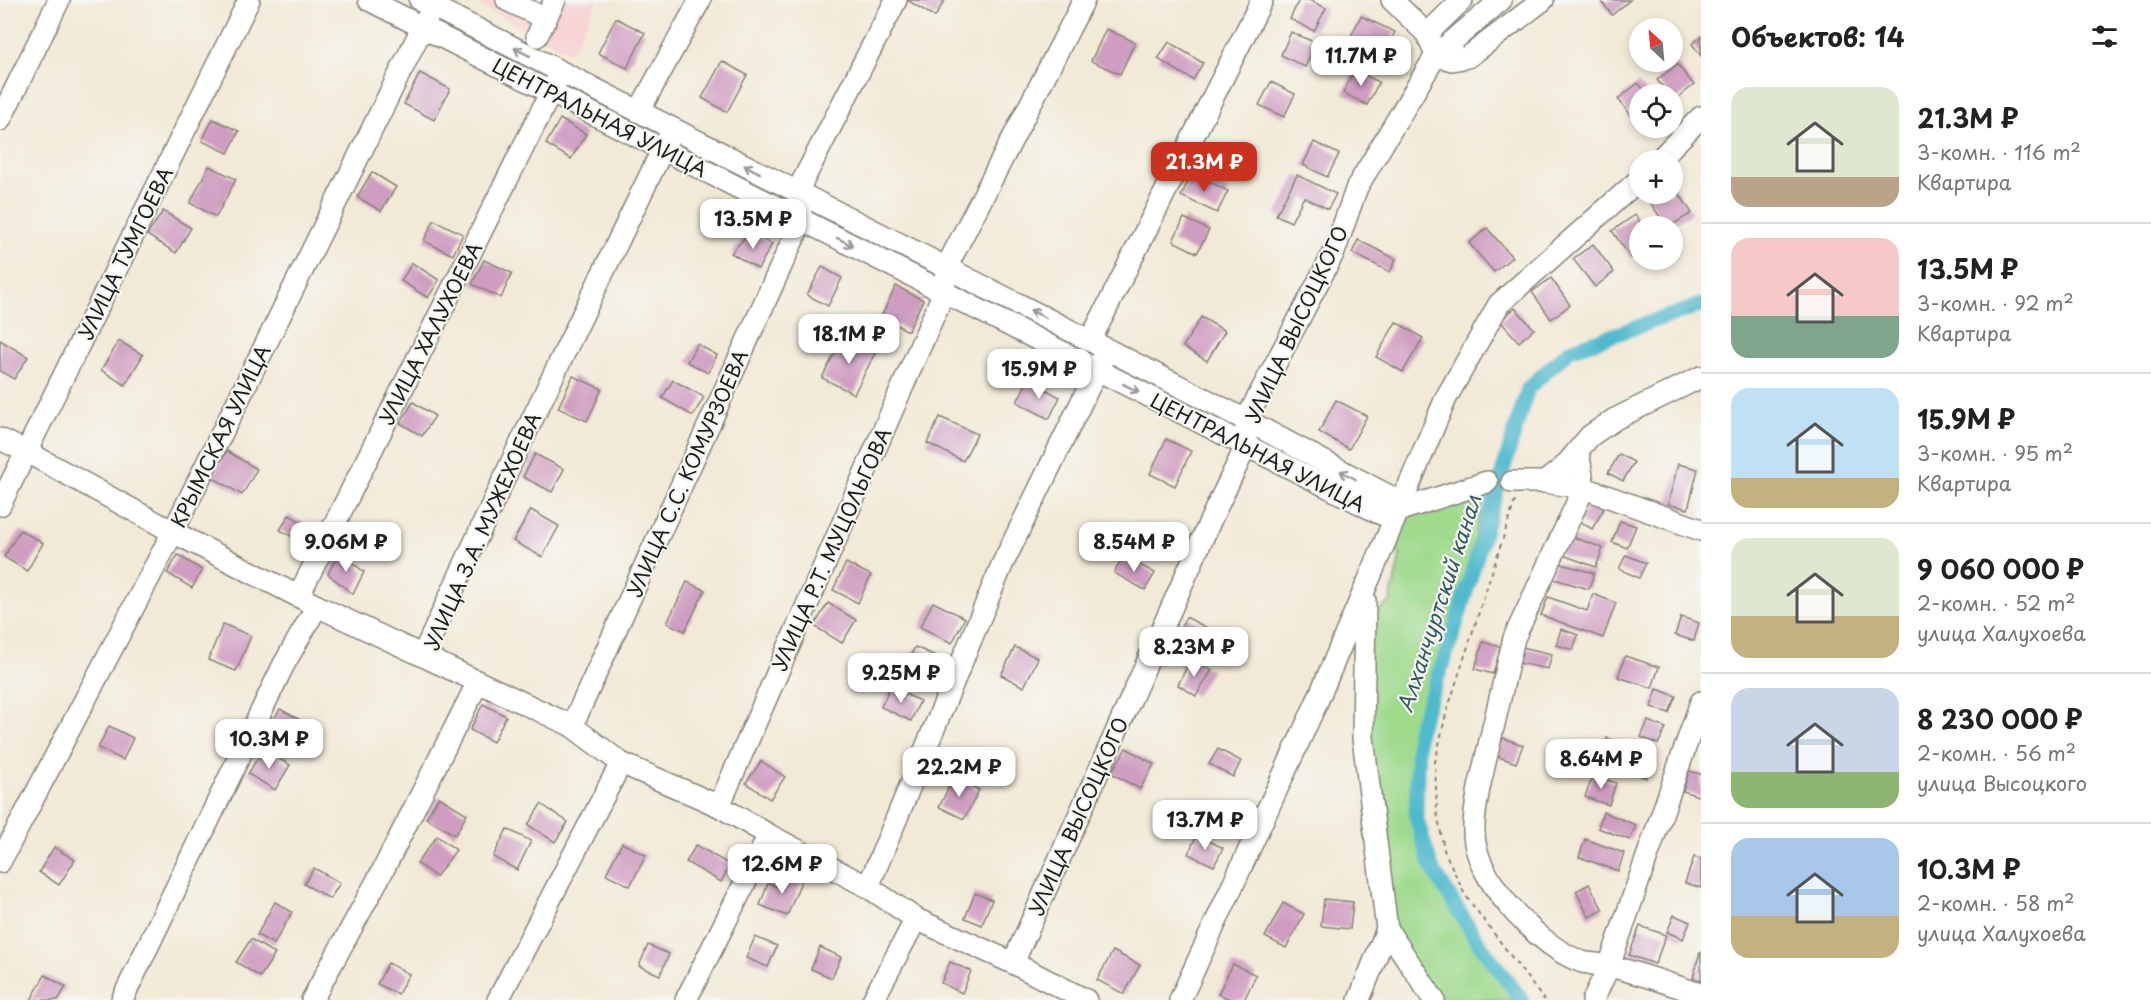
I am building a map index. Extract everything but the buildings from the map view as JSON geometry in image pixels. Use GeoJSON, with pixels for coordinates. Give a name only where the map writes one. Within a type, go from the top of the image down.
{"type":"FeatureCollection","features":[{"type":"Feature","properties":{"kind":"street"},"geometry":{"type":"LineString","coordinates":[[0,120],[59,0]]}},
{"type":"Feature","properties":{"kind":"street","name":"УЛИЦА ТУМГОЕВА"},"geometry":{"type":"LineString","coordinates":[[0,504],[249,0]]}},
{"type":"Feature","properties":{"kind":"street","name":"ЦЕНТРАЛЬНАЯ УЛИЦА"},"geometry":{"type":"LineString","coordinates":[[369,0],[1381,514],[1393,509],[1391,497],[1246,420],[427,3]]}},
{"type":"Feature","properties":{"kind":"street"},"geometry":{"type":"LineString","coordinates":[[639,111],[700,0]]}},
{"type":"Feature","properties":{"kind":"street"},"geometry":{"type":"LineString","coordinates":[[802,220],[797,192],[896,0]]}},
{"type":"Feature","properties":{"kind":"street"},"geometry":{"type":"LineString","coordinates":[[946,268],[1084,0]]}},
{"type":"Feature","properties":{"kind":"street"},"geometry":{"type":"LineString","coordinates":[[868,887],[1002,565],[1098,370],[1099,345],[1262,0]]}},
{"type":"Feature","properties":{"kind":"street"},"geometry":{"type":"LineString","coordinates":[[1392,0],[1427,34],[1436,55],[1452,60],[1468,57],[1543,0]]}},
{"type":"Feature","properties":{"kind":"street"},"geometry":{"type":"LineString","coordinates":[[1427,34],[1462,0]]}},
{"type":"Feature","properties":{"kind":"street","name":"УЛИЦА ВЫСОЦКОГО"},"geometry":{"type":"LineString","coordinates":[[1013,963],[1212,517],[1246,446],[1246,420],[1334,252],[1357,187],[1436,55],[1501,0]]}},
{"type":"Feature","properties":{"kind":"street"},"geometry":{"type":"LineString","coordinates":[[516,2],[546,18]]}},
{"type":"Feature","properties":{"kind":"street","name":"КРЫМСКАЯ УЛИЦА"},"geometry":{"type":"LineString","coordinates":[[0,862],[173,532],[423,27],[427,3]]}},
{"type":"Feature","properties":{"kind":"street","name":"УЛИЦА ХАЛУХОЕВА"},"geometry":{"type":"LineString","coordinates":[[122,1000],[283,666],[308,600],[561,72]]}},
{"type":"Feature","properties":{"kind":"street"},"geometry":{"type":"LineString","coordinates":[[1669,150],[1701,117]]}},
{"type":"Feature","properties":{"kind":"street","name":"УЛИЦА З.А. МУЖЕХОЕВА"},"geometry":{"type":"LineString","coordinates":[[672,128],[513,459],[423,656],[572,726],[621,763],[718,806],[868,887],[916,919],[1013,963],[1059,995],[1086,1000]]}},
{"type":"Feature","properties":{"kind":"street"},"geometry":{"type":"LineString","coordinates":[[1180,1000],[1316,704],[1365,590],[1393,509],[1446,398],[1499,304],[1629,189]]}},
{"type":"Feature","properties":{"kind":"street","name":"УЛИЦА С.С. КОМУРЗОЕВА"},"geometry":{"type":"LineString","coordinates":[[572,726],[802,220]]}},
{"type":"Feature","properties":{"kind":"street","name":"УЛИЦА Р.Т. МУЦОЛЬГОВА"},"geometry":{"type":"LineString","coordinates":[[718,806],[944,292],[946,268]]}},
{"type":"Feature","properties":{"kind":"street"},"geometry":{"type":"LineString","coordinates":[[1545,482],[1578,451],[1590,436],[1615,419],[1701,377]]}},
{"type":"Feature","properties":{"kind":"street"},"geometry":{"type":"LineString","coordinates":[[0,440],[27,452],[173,532],[423,656]]}},
{"type":"Feature","properties":{"kind":"street"},"geometry":{"type":"LineString","coordinates":[[1578,451],[1584,488],[1514,638],[1479,788],[1475,812],[1475,843],[1484,868],[1497,892],[1524,921],[1558,950],[1583,962],[1609,966],[1701,994]]}},
{"type":"Feature","properties":{"kind":"street"},"geometry":{"type":"LineString","coordinates":[[1393,509],[1487,482]]}},
{"type":"Feature","properties":{"kind":"street"},"geometry":{"type":"LineString","coordinates":[[1512,482],[1545,482],[1584,488],[1701,530]]}},
{"type":"Feature","properties":{"kind":"street"},"geometry":{"type":"LineString","coordinates":[[1365,590],[1363,738],[1387,928],[1434,1000]]}},
{"type":"Feature","properties":{"kind":"street"},"geometry":{"type":"LineString","coordinates":[[312,1000],[383,870],[478,682]]}},
{"type":"Feature","properties":{"kind":"street"},"geometry":{"type":"LineString","coordinates":[[1593,1000],[1609,966],[1701,702]]}},
{"type":"Feature","properties":{"kind":"street"},"geometry":{"type":"LineString","coordinates":[[498,1000],[621,763]]}},
{"type":"Feature","properties":{"kind":"street"},"geometry":{"type":"LineString","coordinates":[[686,1000],[769,835]]}},
{"type":"Feature","properties":{"kind":"street"},"geometry":{"type":"LineString","coordinates":[[873,1000],[916,919]]}},
{"type":"Feature","properties":{"kind":"street"},"geometry":{"type":"LineString","coordinates":[[1359,1000],[1387,928]]}},
{"type":"Feature","properties":{"kind":"shaded area"},"geometry":{"type":"Polygon","coordinates":[[[469,0],[598,0],[571,53],[469,0]]]}},
{"type":"Feature","properties":{"kind":"green space"},"geometry":{"type":"Polygon","coordinates":[[[1486,489],[1451,641],[1418,731],[1416,816],[1431,866],[1476,939],[1522,1000],[1434,1000],[1387,929],[1363,738],[1370,617],[1390,602],[1400,556],[1393,540],[1399,526],[1413,513],[1486,489]]]}},
{"type":"Feature","properties":{"kind":"waterway","name":"Алханчуртский канал"},"geometry":{"type":"LineString","coordinates":[[1522,1000],[1476,939],[1431,866],[1416,816],[1418,731],[1451,641],[1528,388],[1570,350],[1701,305]]}}]}
